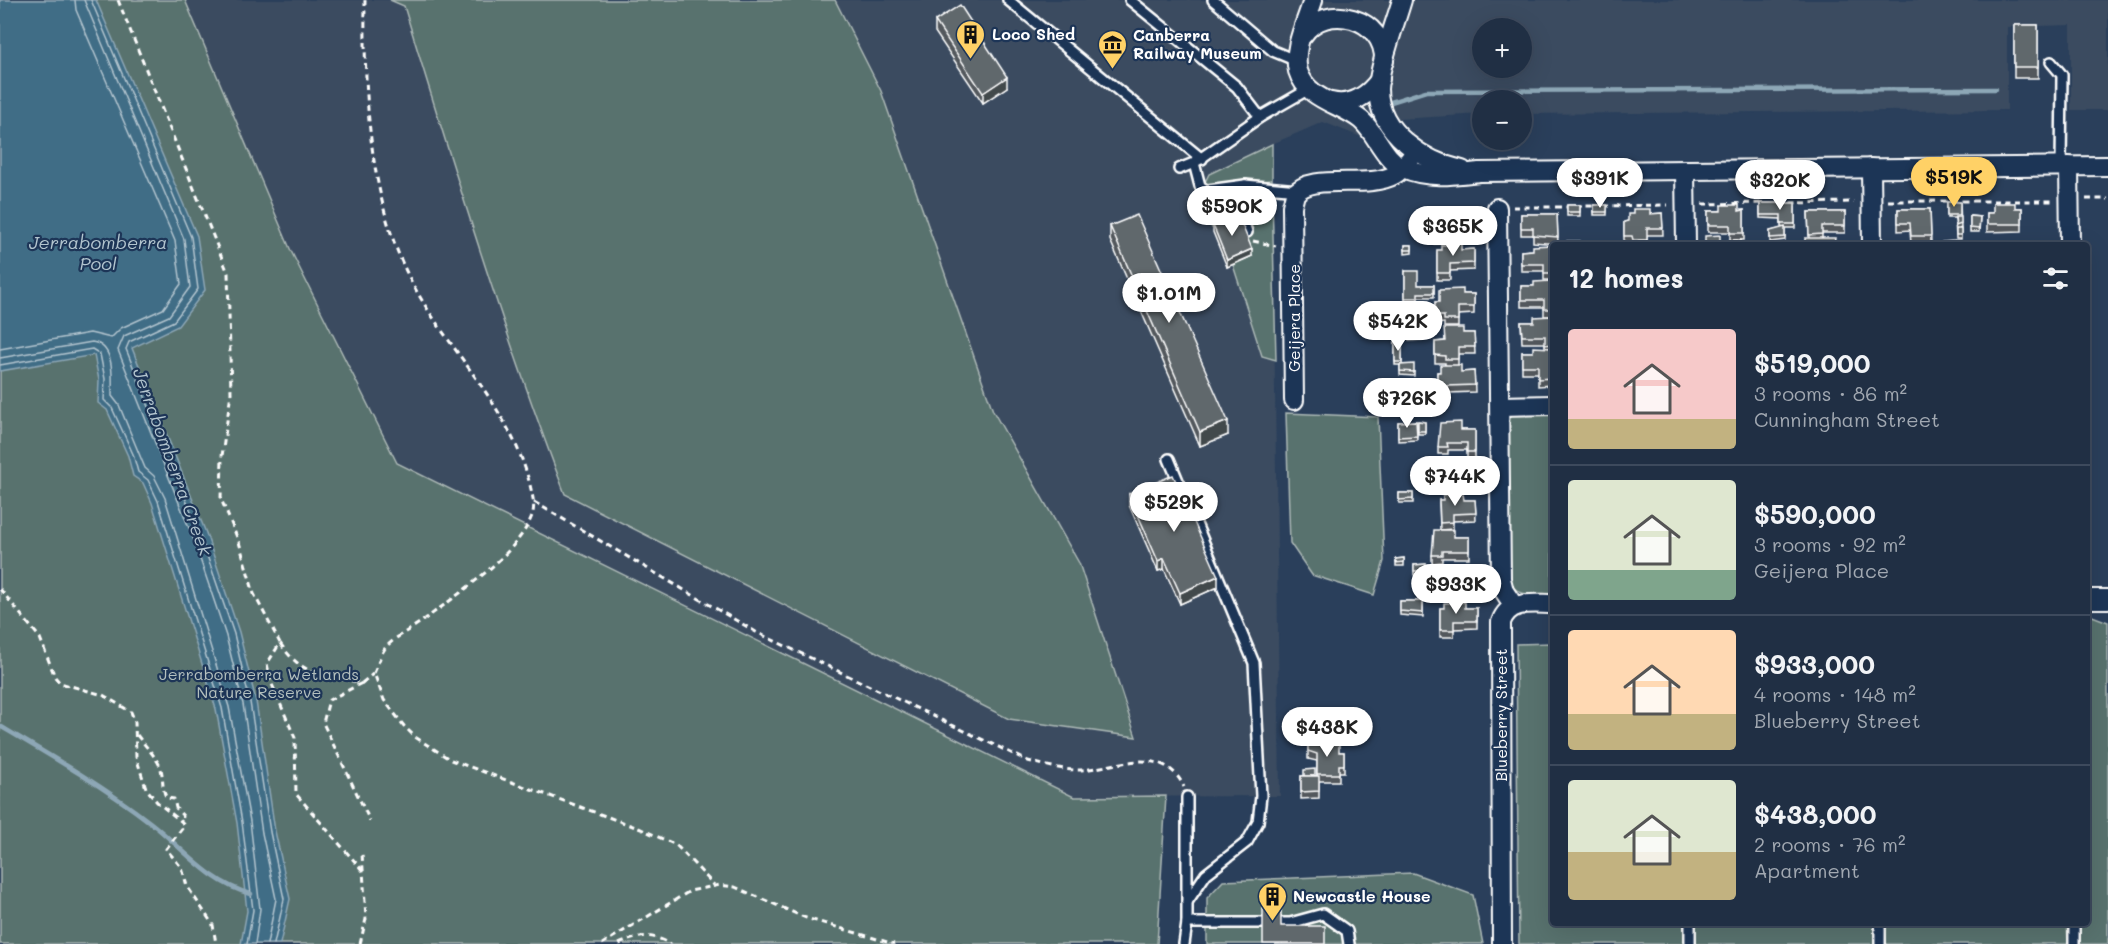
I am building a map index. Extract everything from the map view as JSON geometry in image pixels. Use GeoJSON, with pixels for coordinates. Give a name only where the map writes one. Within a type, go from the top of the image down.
{"type":"FeatureCollection","features":[{"type":"Feature","properties":{"kind":"street"},"geometry":{"type":"LineString","coordinates":[[1313,0],[1300,40],[1297,61],[1300,77],[1309,89],[1361,121],[1389,156],[1403,168],[1439,176],[1479,172],[2108,166]]}},
{"type":"Feature","properties":{"kind":"street"},"geometry":{"type":"LineString","coordinates":[[1325,100],[1339,104],[1350,102],[1368,93],[1382,71],[1402,0]]}},
{"type":"Feature","properties":{"kind":"street"},"geometry":{"type":"LineString","coordinates":[[1300,40],[1309,28],[1320,21],[1348,17],[1366,25],[1383,47],[1379,95],[1383,111],[1401,137],[1416,151],[1450,167],[1479,172]]}},
{"type":"Feature","properties":{"kind":"street"},"geometry":{"type":"LineString","coordinates":[[1298,190],[1309,184],[1374,182],[1390,177],[1403,168],[1416,151]]}},
{"type":"Feature","properties":{"kind":"street"},"geometry":{"type":"LineString","coordinates":[[2065,166],[2070,199],[2070,242]]}},
{"type":"Feature","properties":{"kind":"street"},"geometry":{"type":"LineString","coordinates":[[1871,168],[1872,242]]}},
{"type":"Feature","properties":{"kind":"street"},"geometry":{"type":"LineString","coordinates":[[1685,170],[1686,242]]}},
{"type":"Feature","properties":{"kind":"street","name":"Geijera Place"},"geometry":{"type":"LineString","coordinates":[[1294,400],[1292,201],[1298,190]]}},
{"type":"Feature","properties":{"kind":"street"},"geometry":{"type":"LineString","coordinates":[[1497,208],[1501,579],[1504,591],[1514,606],[1550,603]]}},
{"type":"Feature","properties":{"kind":"street"},"geometry":{"type":"LineString","coordinates":[[1500,406],[1550,405]]}},
{"type":"Feature","properties":{"kind":"street"},"geometry":{"type":"LineString","coordinates":[[2090,599],[2108,599]]}},
{"type":"Feature","properties":{"kind":"street","name":"Blueberry Street"},"geometry":{"type":"LineString","coordinates":[[1502,944],[1501,625],[1504,615],[1514,606]]}},
{"type":"Feature","properties":{"kind":"lane"},"geometry":{"type":"LineString","coordinates":[[1008,0],[1198,161],[1200,186],[1232,208],[1239,210]]}},
{"type":"Feature","properties":{"kind":"lane"},"geometry":{"type":"LineString","coordinates":[[1130,0],[1237,87],[1260,117]]}},
{"type":"Feature","properties":{"kind":"lane"},"geometry":{"type":"LineString","coordinates":[[1213,0],[1273,51],[1297,61]]}},
{"type":"Feature","properties":{"kind":"lane"},"geometry":{"type":"LineString","coordinates":[[2051,63],[2062,75],[2065,166]]}},
{"type":"Feature","properties":{"kind":"lane"},"geometry":{"type":"LineString","coordinates":[[1179,170],[1198,161],[1260,117],[1309,89]]}},
{"type":"Feature","properties":{"kind":"lane"},"geometry":{"type":"LineString","coordinates":[[1208,190],[1245,185],[1298,190]]}},
{"type":"Feature","properties":{"kind":"lane"},"geometry":{"type":"LineString","coordinates":[[1239,210],[1246,204],[1248,196],[1245,185]]}},
{"type":"Feature","properties":{"kind":"lane"},"geometry":{"type":"LineString","coordinates":[[1239,210],[1246,236]]}},
{"type":"Feature","properties":{"kind":"lane"},"geometry":{"type":"LineString","coordinates":[[1169,459],[1254,663],[1261,796],[1258,822],[1247,842],[1206,874],[1187,902]]}},
{"type":"Feature","properties":{"kind":"lane"},"geometry":{"type":"LineString","coordinates":[[1184,944],[1187,923],[1187,796]]}},
{"type":"Feature","properties":{"kind":"lane"},"geometry":{"type":"LineString","coordinates":[[1187,923],[1290,923],[1323,914],[1347,931],[1349,944]]}},
{"type":"Feature","properties":{"kind":"lane"},"geometry":{"type":"LineString","coordinates":[[1690,926],[1690,944]]}},
{"type":"Feature","properties":{"kind":"lane"},"geometry":{"type":"LineString","coordinates":[[1880,926],[1880,944]]}},
{"type":"Feature","properties":{"kind":"lane"},"geometry":{"type":"LineString","coordinates":[[2074,926],[2074,944]]}},
{"type":"Feature","properties":{"kind":"path"},"geometry":{"type":"LineString","coordinates":[[118,0],[167,127],[228,273],[231,393],[222,456],[221,499],[239,542],[254,594],[292,662],[307,671],[362,683]]}},
{"type":"Feature","properties":{"kind":"path"},"geometry":{"type":"LineString","coordinates":[[365,0],[368,116],[378,178],[395,242],[407,272],[509,428],[523,457],[534,502],[533,514],[521,535],[496,564],[387,645],[374,673],[362,683],[329,700],[323,723],[370,820]]}},
{"type":"Feature","properties":{"kind":"path"},"geometry":{"type":"LineString","coordinates":[[1778,203],[2108,199]]}},
{"type":"Feature","properties":{"kind":"path"},"geometry":{"type":"LineString","coordinates":[[1497,208],[1766,203]]}},
{"type":"Feature","properties":{"kind":"path"},"geometry":{"type":"LineString","coordinates":[[1246,236],[1293,247]]}},
{"type":"Feature","properties":{"kind":"path"},"geometry":{"type":"LineString","coordinates":[[534,502],[756,632],[1028,761],[1063,770],[1080,770],[1137,759],[1153,761],[1170,768],[1181,781],[1187,796]]}},
{"type":"Feature","properties":{"kind":"path"},"geometry":{"type":"LineString","coordinates":[[0,589],[40,638],[45,655],[60,683],[103,695],[131,712],[136,734],[136,757],[146,788],[157,802],[182,822]]}},
{"type":"Feature","properties":{"kind":"path"},"geometry":{"type":"LineString","coordinates":[[280,643],[267,664],[271,682],[295,738],[296,794],[363,871]]}},
{"type":"Feature","properties":{"kind":"path"},"geometry":{"type":"LineString","coordinates":[[374,673],[384,700],[404,726],[416,737],[451,760],[650,833],[676,845],[714,885]]}},
{"type":"Feature","properties":{"kind":"path"},"geometry":{"type":"LineString","coordinates":[[136,734],[152,751],[160,767],[164,780],[164,794],[167,798],[174,799],[176,808],[183,816],[183,826],[178,836],[166,849],[182,868],[187,886],[213,925],[216,944]]}},
{"type":"Feature","properties":{"kind":"path"},"geometry":{"type":"LineString","coordinates":[[360,944],[366,919],[362,853]]}},
{"type":"Feature","properties":{"kind":"path"},"geometry":{"type":"LineString","coordinates":[[602,944],[690,891],[714,885],[735,887],[806,918],[894,944]]}},
{"type":"Feature","properties":{"kind":"path"},"geometry":{"type":"LineString","coordinates":[[618,944],[640,934],[655,936],[671,944]]}},
{"type":"Feature","properties":{"kind":"shaded area"},"geometry":{"type":"Polygon","coordinates":[[[185,0],[2108,0],[2108,110],[2071,110],[2071,25],[2007,27],[2007,110],[1532,114],[1532,90],[1472,90],[1472,115],[1399,119],[1366,139],[1323,122],[1272,144],[1280,796],[1074,797],[397,465],[291,251],[185,0]]]}},
{"type":"Feature","properties":{"kind":"green space","name":"Jerrabomberra Wetlands Nature Reserve"},"geometry":{"type":"Polygon","coordinates":[[[0,0],[185,0],[291,251],[397,463],[1074,797],[1166,796],[1157,944],[0,944],[0,0]]]}},
{"type":"Feature","properties":{"kind":"green space"},"geometry":{"type":"Polygon","coordinates":[[[390,0],[835,0],[881,91],[993,411],[1079,563],[1136,737],[1009,719],[565,494],[500,313],[404,6],[390,0]]]}},
{"type":"Feature","properties":{"kind":"green space"},"geometry":{"type":"Polygon","coordinates":[[[1272,144],[1272,180],[1210,186],[1205,182],[1209,174],[1272,144]]]}},
{"type":"Feature","properties":{"kind":"green space"},"geometry":{"type":"Polygon","coordinates":[[[1272,194],[1276,360],[1262,356],[1233,265],[1252,256],[1242,233],[1250,231],[1247,213],[1252,200],[1272,194]]]}},
{"type":"Feature","properties":{"kind":"green space"},"geometry":{"type":"Polygon","coordinates":[[[1199,197],[1222,207],[1207,219],[1196,200],[1199,197]]]}},
{"type":"Feature","properties":{"kind":"green space"},"geometry":{"type":"Polygon","coordinates":[[[1230,208],[1237,217],[1212,228],[1208,222],[1230,208]]]}},
{"type":"Feature","properties":{"kind":"green space"},"geometry":{"type":"Polygon","coordinates":[[[1550,412],[1550,594],[1522,593],[1513,587],[1510,581],[1508,422],[1513,413],[1550,412]]]}},
{"type":"Feature","properties":{"kind":"green space"},"geometry":{"type":"Polygon","coordinates":[[[1286,413],[1378,417],[1384,561],[1374,595],[1312,575],[1290,543],[1286,413]]]}},
{"type":"Feature","properties":{"kind":"green space"},"geometry":{"type":"Polygon","coordinates":[[[2090,615],[2108,622],[2108,944],[2080,944],[2080,926],[2090,926],[2090,615]]]}},
{"type":"Feature","properties":{"kind":"green space"},"geometry":{"type":"Polygon","coordinates":[[[1550,643],[1550,926],[2067,926],[2068,944],[1519,944],[1516,644],[1550,643]]]}},
{"type":"Feature","properties":{"kind":"green space"},"geometry":{"type":"Polygon","coordinates":[[[1413,873],[1473,895],[1483,944],[1207,944],[1207,898],[1223,881],[1413,873]]]}},
{"type":"Feature","properties":{"kind":"water","name":"Jerrabomberra Pool"},"geometry":{"type":"Polygon","coordinates":[[[0,0],[96,0],[197,236],[205,290],[178,326],[132,348],[206,533],[239,632],[256,701],[275,831],[290,899],[280,944],[241,944],[247,911],[237,823],[216,709],[152,503],[143,483],[133,476],[128,456],[107,410],[98,403],[99,380],[94,355],[0,371],[0,0]]]}},
{"type":"Feature","properties":{"kind":"building","name":"Loco Shed"},"geometry":{"type":"Polygon","coordinates":[[[960,5],[1007,77],[983,93],[935,21],[960,5]]]}},
{"type":"Feature","properties":{"kind":"building"},"geometry":{"type":"Polygon","coordinates":[[[2014,25],[2038,25],[2038,67],[2014,67],[2014,25]]]}},
{"type":"Feature","properties":{"kind":"building"},"geometry":{"type":"Polygon","coordinates":[[[1947,202],[1960,202],[1960,215],[1947,215],[1947,202]]]}},
{"type":"Feature","properties":{"kind":"building"},"geometry":{"type":"Polygon","coordinates":[[[1760,203],[1795,203],[1795,224],[1781,224],[1781,215],[1760,215],[1760,203]]]}},
{"type":"Feature","properties":{"kind":"building"},"geometry":{"type":"Polygon","coordinates":[[[1993,203],[2015,203],[2015,208],[2022,208],[2022,224],[1987,224],[1987,213],[1993,213],[1993,203]]]}},
{"type":"Feature","properties":{"kind":"building"},"geometry":{"type":"Polygon","coordinates":[[[1567,205],[1580,205],[1580,212],[1567,212],[1567,205]]]}},
{"type":"Feature","properties":{"kind":"building"},"geometry":{"type":"Polygon","coordinates":[[[1594,205],[1607,205],[1607,212],[1594,212],[1594,205]]]}},
{"type":"Feature","properties":{"kind":"building"},"geometry":{"type":"Polygon","coordinates":[[[1721,205],[1739,205],[1739,211],[1744,210],[1744,233],[1730,233],[1730,225],[1708,225],[1708,211],[1721,211],[1721,205]]]}},
{"type":"Feature","properties":{"kind":"building"},"geometry":{"type":"Polygon","coordinates":[[[1633,209],[1650,209],[1650,214],[1662,213],[1663,228],[1647,228],[1647,240],[1633,240],[1632,236],[1624,236],[1624,222],[1628,221],[1628,214],[1633,214],[1633,209]]]}},
{"type":"Feature","properties":{"kind":"building"},"geometry":{"type":"Polygon","coordinates":[[[1898,209],[1930,209],[1931,236],[1911,236],[1910,223],[1898,223],[1898,209]]]}},
{"type":"Feature","properties":{"kind":"building"},"geometry":{"type":"Polygon","coordinates":[[[1443,210],[1461,210],[1461,215],[1474,215],[1474,229],[1457,229],[1458,241],[1444,242],[1444,237],[1434,237],[1434,223],[1444,223],[1443,210]]]}},
{"type":"Feature","properties":{"kind":"building"},"geometry":{"type":"Polygon","coordinates":[[[1808,212],[1845,212],[1845,226],[1822,226],[1822,234],[1809,235],[1808,212]]]}},
{"type":"Feature","properties":{"kind":"building"},"geometry":{"type":"Polygon","coordinates":[[[1521,214],[1557,214],[1558,237],[1533,235],[1533,228],[1521,228],[1521,214]]]}},
{"type":"Feature","properties":{"kind":"building"},"geometry":{"type":"Polygon","coordinates":[[[1137,215],[1228,421],[1200,432],[1110,226],[1137,215]]]}},
{"type":"Feature","properties":{"kind":"building"},"geometry":{"type":"Polygon","coordinates":[[[1238,215],[1252,249],[1227,260],[1213,225],[1238,215]]]}},
{"type":"Feature","properties":{"kind":"building"},"geometry":{"type":"Polygon","coordinates":[[[1970,216],[1980,217],[1979,229],[1970,228],[1970,216]]]}},
{"type":"Feature","properties":{"kind":"building"},"geometry":{"type":"Polygon","coordinates":[[[1955,217],[1961,217],[1961,224],[1956,226],[1955,217]]]}},
{"type":"Feature","properties":{"kind":"building"},"geometry":{"type":"Polygon","coordinates":[[[1785,227],[1785,237],[1770,238],[1770,231],[1785,227]]]}},
{"type":"Feature","properties":{"kind":"building"},"geometry":{"type":"Polygon","coordinates":[[[1956,229],[1961,229],[1961,235],[1956,235],[1956,229]]]}},
{"type":"Feature","properties":{"kind":"building"},"geometry":{"type":"Polygon","coordinates":[[[1720,235],[1720,241],[1741,240],[1741,242],[1705,242],[1705,236],[1720,235]]]}},
{"type":"Feature","properties":{"kind":"building"},"geometry":{"type":"Polygon","coordinates":[[[1805,238],[1835,238],[1834,242],[1805,242],[1805,238]]]}},
{"type":"Feature","properties":{"kind":"building"},"geometry":{"type":"Polygon","coordinates":[[[1461,244],[1461,250],[1474,249],[1474,263],[1450,264],[1450,273],[1437,273],[1437,250],[1441,250],[1441,245],[1461,244]]]}},
{"type":"Feature","properties":{"kind":"building"},"geometry":{"type":"Polygon","coordinates":[[[1405,245],[1412,245],[1412,250],[1405,250],[1405,245]]]}},
{"type":"Feature","properties":{"kind":"building"},"geometry":{"type":"Polygon","coordinates":[[[1550,245],[1550,273],[1544,273],[1544,264],[1521,264],[1521,251],[1533,250],[1533,246],[1550,245]]]}},
{"type":"Feature","properties":{"kind":"building"},"geometry":{"type":"Polygon","coordinates":[[[1405,271],[1418,271],[1418,285],[1434,285],[1434,293],[1418,293],[1418,298],[1405,298],[1405,271]]]}},
{"type":"Feature","properties":{"kind":"building"},"geometry":{"type":"Polygon","coordinates":[[[1550,281],[1550,309],[1544,309],[1544,300],[1521,300],[1521,286],[1534,286],[1534,282],[1550,281]]]}},
{"type":"Feature","properties":{"kind":"building"},"geometry":{"type":"Polygon","coordinates":[[[1463,289],[1463,294],[1474,294],[1474,307],[1458,307],[1458,320],[1444,320],[1444,316],[1435,316],[1435,302],[1439,302],[1439,290],[1463,289]]]}},
{"type":"Feature","properties":{"kind":"building"},"geometry":{"type":"Polygon","coordinates":[[[1411,313],[1421,313],[1421,321],[1411,321],[1411,313]]]}},
{"type":"Feature","properties":{"kind":"building"},"geometry":{"type":"Polygon","coordinates":[[[1550,316],[1550,344],[1545,345],[1545,336],[1522,336],[1521,322],[1534,322],[1534,317],[1550,316]]]}},
{"type":"Feature","properties":{"kind":"building"},"geometry":{"type":"Polygon","coordinates":[[[1410,324],[1422,324],[1422,337],[1409,337],[1410,324]]]}},
{"type":"Feature","properties":{"kind":"building"},"geometry":{"type":"Polygon","coordinates":[[[1444,328],[1463,328],[1463,333],[1474,333],[1475,347],[1458,347],[1458,359],[1445,359],[1445,356],[1435,355],[1435,342],[1445,341],[1444,328]]]}},
{"type":"Feature","properties":{"kind":"building"},"geometry":{"type":"Polygon","coordinates":[[[1395,342],[1402,342],[1402,362],[1395,362],[1395,342]]]}},
{"type":"Feature","properties":{"kind":"building"},"geometry":{"type":"Polygon","coordinates":[[[1533,347],[1550,348],[1550,378],[1538,379],[1538,366],[1522,366],[1522,352],[1533,352],[1533,347]]]}},
{"type":"Feature","properties":{"kind":"building"},"geometry":{"type":"Polygon","coordinates":[[[1414,364],[1414,372],[1400,371],[1400,365],[1414,364]]]}},
{"type":"Feature","properties":{"kind":"building"},"geometry":{"type":"Polygon","coordinates":[[[1440,365],[1461,365],[1461,372],[1474,371],[1475,385],[1447,386],[1448,390],[1437,390],[1437,372],[1440,372],[1440,365]]]}},
{"type":"Feature","properties":{"kind":"building"},"geometry":{"type":"Polygon","coordinates":[[[1416,421],[1417,436],[1398,437],[1398,422],[1416,421]]]}},
{"type":"Feature","properties":{"kind":"building"},"geometry":{"type":"Polygon","coordinates":[[[1418,421],[1425,422],[1425,431],[1418,431],[1418,421]]]}},
{"type":"Feature","properties":{"kind":"building"},"geometry":{"type":"Polygon","coordinates":[[[1461,422],[1461,430],[1475,430],[1475,452],[1467,452],[1467,443],[1447,443],[1448,447],[1438,447],[1440,423],[1461,422]]]}},
{"type":"Feature","properties":{"kind":"building"},"geometry":{"type":"Polygon","coordinates":[[[1445,459],[1464,459],[1464,464],[1475,464],[1475,477],[1452,478],[1452,487],[1439,487],[1438,464],[1445,464],[1445,459]]]}},
{"type":"Feature","properties":{"kind":"building"},"geometry":{"type":"Polygon","coordinates":[[[1173,475],[1218,576],[1180,593],[1164,558],[1158,561],[1129,494],[1173,475]]]}},
{"type":"Feature","properties":{"kind":"building"},"geometry":{"type":"Polygon","coordinates":[[[1399,493],[1413,493],[1413,499],[1399,500],[1399,493]]]}},
{"type":"Feature","properties":{"kind":"building"},"geometry":{"type":"Polygon","coordinates":[[[1463,494],[1464,500],[1475,500],[1476,513],[1453,514],[1453,522],[1440,523],[1439,500],[1443,500],[1443,495],[1463,494]]]}},
{"type":"Feature","properties":{"kind":"building"},"geometry":{"type":"Polygon","coordinates":[[[1434,530],[1454,530],[1454,537],[1469,537],[1469,551],[1442,551],[1442,555],[1432,555],[1434,530]]]}},
{"type":"Feature","properties":{"kind":"building"},"geometry":{"type":"Polygon","coordinates":[[[1404,558],[1404,562],[1396,563],[1396,559],[1404,558]]]}},
{"type":"Feature","properties":{"kind":"building"},"geometry":{"type":"Polygon","coordinates":[[[1426,564],[1426,571],[1414,571],[1414,565],[1426,564]]]}},
{"type":"Feature","properties":{"kind":"building"},"geometry":{"type":"Polygon","coordinates":[[[1462,566],[1462,573],[1476,573],[1476,586],[1439,587],[1442,567],[1462,566]]]}},
{"type":"Feature","properties":{"kind":"building"},"geometry":{"type":"Polygon","coordinates":[[[1400,601],[1423,601],[1423,613],[1400,611],[1400,601]]]}},
{"type":"Feature","properties":{"kind":"building"},"geometry":{"type":"Polygon","coordinates":[[[1465,602],[1465,608],[1477,608],[1477,621],[1454,621],[1454,630],[1440,630],[1440,608],[1444,608],[1444,603],[1465,602]]]}},
{"type":"Feature","properties":{"kind":"building"},"geometry":{"type":"Polygon","coordinates":[[[1308,743],[1339,744],[1339,752],[1344,752],[1344,765],[1339,765],[1339,774],[1317,774],[1317,754],[1308,751],[1308,743]]]}},
{"type":"Feature","properties":{"kind":"building"},"geometry":{"type":"Polygon","coordinates":[[[1315,769],[1315,776],[1304,776],[1304,770],[1315,769]]]}},
{"type":"Feature","properties":{"kind":"building"},"geometry":{"type":"Polygon","coordinates":[[[1301,776],[1319,776],[1319,791],[1301,792],[1301,776]]]}},
{"type":"Feature","properties":{"kind":"building","name":"Newcastle House"},"geometry":{"type":"Polygon","coordinates":[[[1263,898],[1281,898],[1281,926],[1325,926],[1325,944],[1263,944],[1263,898]]]}},
{"type":"Feature","properties":{"kind":"waterway"},"geometry":{"type":"LineString","coordinates":[[1391,102],[1426,91],[1996,89]]}},
{"type":"Feature","properties":{"kind":"waterway"},"geometry":{"type":"LineString","coordinates":[[0,726],[133,809],[197,864],[222,882],[251,894]]}},
{"type":"Feature","properties":{"kind":"place","name":"Loco Shed"},"geometry":{"type":"Point","coordinates":[971,60]}},
{"type":"Feature","properties":{"kind":"place","name":"Canberra Railway Museum"},"geometry":{"type":"Point","coordinates":[1112,70]}},
{"type":"Feature","properties":{"kind":"place","name":"Newcastle House"},"geometry":{"type":"Point","coordinates":[1272,922]}},
{"type":"Feature","properties":{"kind":"water label","name":"Jerrabomberra Creek"},"geometry":{"type":"Point","coordinates":[172,462]}}]}
